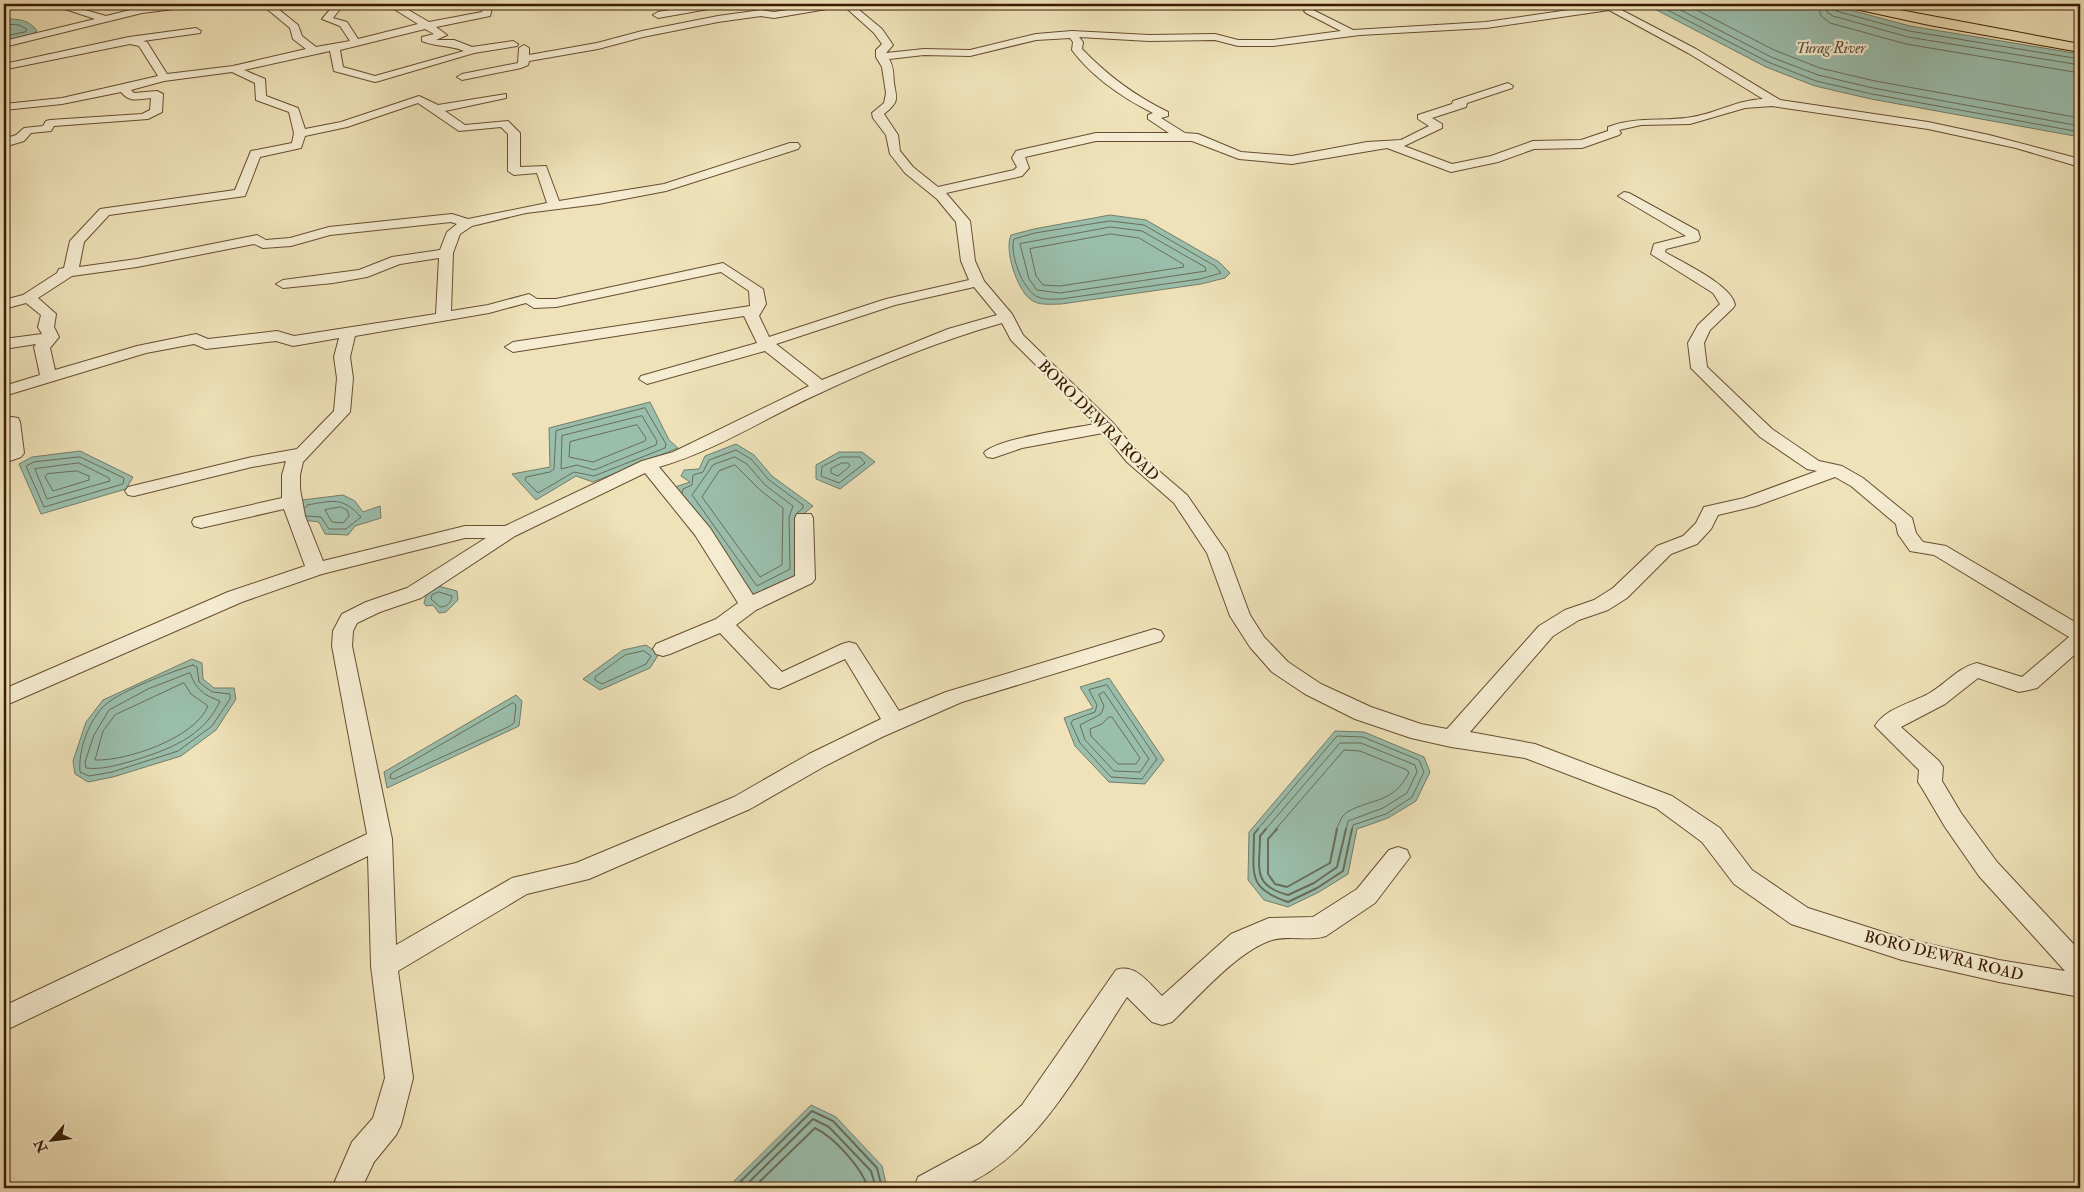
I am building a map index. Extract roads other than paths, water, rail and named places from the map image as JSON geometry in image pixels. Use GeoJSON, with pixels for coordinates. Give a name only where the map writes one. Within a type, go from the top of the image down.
{"type":"FeatureCollection","features":[{"type":"Feature","properties":{"kind":"highway"},"geometry":{"type":"LineString","coordinates":[[1851,4],[2080,48]]}},
{"type":"Feature","properties":{"kind":"street"},"geometry":{"type":"LineString","coordinates":[[55,4],[106,19],[130,41],[143,44],[164,78]]}},
{"type":"Feature","properties":{"kind":"street"},"geometry":{"type":"LineString","coordinates":[[4,44],[142,10],[190,4]]}},
{"type":"Feature","properties":{"kind":"street"},"geometry":{"type":"LineString","coordinates":[[266,4],[296,27],[297,37],[314,50]]}},
{"type":"Feature","properties":{"kind":"street"},"geometry":{"type":"LineString","coordinates":[[352,4],[336,5],[327,19],[344,24],[356,43]]}},
{"type":"Feature","properties":{"kind":"street"},"geometry":{"type":"LineString","coordinates":[[384,4],[397,7],[442,35],[426,39],[435,42],[454,43],[471,50]]}},
{"type":"Feature","properties":{"kind":"street"},"geometry":{"type":"LineString","coordinates":[[4,107],[62,101],[164,78],[194,76],[314,50],[335,48],[487,14],[487,6],[500,4]]}},
{"type":"Feature","properties":{"kind":"street"},"geometry":{"type":"LineString","coordinates":[[658,15],[720,4]]}},
{"type":"Feature","properties":{"kind":"street"},"geometry":{"type":"LineString","coordinates":[[525,59],[598,46],[691,24],[760,13],[774,15],[842,4]]}},
{"type":"Feature","properties":{"kind":"street","name":"BORO DEWRA ROAD"},"geometry":{"type":"LineString","coordinates":[[847,4],[865,18],[888,45],[881,50],[881,57],[888,69],[887,84],[892,93],[888,104],[878,113],[879,118],[892,135],[894,151],[909,170],[937,191],[963,221],[968,261],[977,282],[1007,317],[1016,337],[1107,427],[1133,458],[1181,499],[1217,553],[1240,616],[1257,642],[1280,667],[1313,689],[1363,713],[1419,732],[1451,739],[1527,750],[1664,802],[1712,835],[1743,877],[1800,916],[1902,948],[1999,971],[2080,985]]}},
{"type":"Feature","properties":{"kind":"street"},"geometry":{"type":"LineString","coordinates":[[1881,11],[1903,4]]}},
{"type":"Feature","properties":{"kind":"street"},"geometry":{"type":"LineString","coordinates":[[2076,4],[2080,5]]}},
{"type":"Feature","properties":{"kind":"street"},"geometry":{"type":"LineString","coordinates":[[881,57],[924,52],[970,53],[1036,37],[1072,34],[1149,38],[1215,37],[1238,43],[1261,44],[1352,33],[1486,25],[1610,7],[1692,51],[1780,105]]}},
{"type":"Feature","properties":{"kind":"street"},"geometry":{"type":"LineString","coordinates":[[1309,11],[1352,33]]}},
{"type":"Feature","properties":{"kind":"street"},"geometry":{"type":"LineString","coordinates":[[6,66],[130,41],[196,31]]}},
{"type":"Feature","properties":{"kind":"street"},"geometry":{"type":"LineString","coordinates":[[1072,34],[1078,42],[1077,50],[1102,74],[1126,91],[1131,98],[1164,114],[1152,117],[1182,137]]}},
{"type":"Feature","properties":{"kind":"street"},"geometry":{"type":"LineString","coordinates":[[462,76],[524,63],[524,48],[494,36]]}},
{"type":"Feature","properties":{"kind":"street"},"geometry":{"type":"LineString","coordinates":[[335,48],[338,69],[375,79],[468,53],[471,50],[513,44]]}},
{"type":"Feature","properties":{"kind":"street"},"geometry":{"type":"LineString","coordinates":[[4,305],[28,298],[64,272],[71,270],[78,241],[105,212],[240,193],[255,154],[297,145],[300,133],[294,110],[260,98],[261,81],[233,69]]}},
{"type":"Feature","properties":{"kind":"street"},"geometry":{"type":"LineString","coordinates":[[937,191],[1018,173],[1023,168],[1018,158],[1020,154],[1096,137],[1194,137],[1239,155],[1268,160],[1299,159],[1366,146],[1390,145],[1412,139],[1438,126],[1422,117],[1462,105],[1457,103],[1508,86]]}},
{"type":"Feature","properties":{"kind":"street"},"geometry":{"type":"LineString","coordinates":[[4,143],[20,138],[28,130],[47,129],[50,124],[144,117],[156,112],[157,94],[131,97],[124,88]]}},
{"type":"Feature","properties":{"kind":"street"},"geometry":{"type":"LineString","coordinates":[[436,109],[502,96]]}},
{"type":"Feature","properties":{"kind":"street"},"geometry":{"type":"LineString","coordinates":[[300,133],[343,125],[419,99],[463,129],[504,123],[514,133],[514,171],[542,168],[554,205]]}},
{"type":"Feature","properties":{"kind":"street"},"geometry":{"type":"LineString","coordinates":[[1390,145],[1454,168],[1494,159],[1533,145],[1593,142],[1615,133],[1612,129],[1630,122],[1642,120],[1671,123],[1691,120],[1752,103],[1897,118],[1995,138],[2080,163]]}},
{"type":"Feature","properties":{"kind":"street"},"geometry":{"type":"LineString","coordinates":[[144,117],[145,133]]}},
{"type":"Feature","properties":{"kind":"street"},"geometry":{"type":"LineString","coordinates":[[443,316],[446,253],[454,232],[467,223],[526,209],[598,200],[666,186],[794,146]]}},
{"type":"Feature","properties":{"kind":"street"},"geometry":{"type":"LineString","coordinates":[[1624,196],[1693,234],[1693,238],[1659,247],[1658,254],[1718,290],[1727,299],[1728,305],[1703,328],[1696,343],[1698,368],[1766,432],[1813,465],[1836,470],[1857,482],[1905,522],[1907,534],[1917,547],[1939,550],[2080,634]]}},
{"type":"Feature","properties":{"kind":"street"},"geometry":{"type":"LineString","coordinates":[[64,272],[96,270],[157,261],[257,239],[263,244],[291,242],[329,232],[452,218],[467,223]]}},
{"type":"Feature","properties":{"kind":"street"},"geometry":{"type":"LineString","coordinates":[[283,284],[362,274],[397,260],[446,253]]}},
{"type":"Feature","properties":{"kind":"street"},"geometry":{"type":"LineString","coordinates":[[4,392],[143,349],[196,339],[206,344],[276,336],[293,341],[489,309],[529,298],[534,304],[543,302],[556,304],[723,267],[756,290],[759,304],[751,316],[766,344],[820,386]]}},
{"type":"Feature","properties":{"kind":"street"},"geometry":{"type":"LineString","coordinates":[[647,379],[766,344],[891,302],[977,282]]}},
{"type":"Feature","properties":{"kind":"street"},"geometry":{"type":"LineString","coordinates":[[28,298],[50,314],[46,327],[51,337]]}},
{"type":"Feature","properties":{"kind":"street"},"geometry":{"type":"LineString","coordinates":[[513,347],[755,310]]}},
{"type":"Feature","properties":{"kind":"street"},"geometry":{"type":"LineString","coordinates":[[350,1188],[350,1181],[363,1152],[386,1125],[399,1078],[384,966],[380,839],[342,646],[343,631],[349,619],[373,607],[414,593],[508,532],[648,465],[679,456],[820,386],[953,332],[1007,317]]}},
{"type":"Feature","properties":{"kind":"street"},"geometry":{"type":"LineString","coordinates":[[316,569],[290,502],[292,471],[295,462],[342,412],[345,378],[342,357],[348,331]]}},
{"type":"Feature","properties":{"kind":"street"},"geometry":{"type":"LineString","coordinates":[[4,344],[51,337]]}},
{"type":"Feature","properties":{"kind":"street"},"geometry":{"type":"LineString","coordinates":[[49,378],[42,347],[51,337]]}},
{"type":"Feature","properties":{"kind":"street"},"geometry":{"type":"LineString","coordinates":[[4,424],[12,422],[15,453],[4,458]]}},
{"type":"Feature","properties":{"kind":"street"},"geometry":{"type":"LineString","coordinates":[[993,452],[1018,444],[1107,427]]}},
{"type":"Feature","properties":{"kind":"street"},"geometry":{"type":"LineString","coordinates":[[134,492],[252,462],[304,453]]}},
{"type":"Feature","properties":{"kind":"street"},"geometry":{"type":"LineString","coordinates":[[648,465],[702,532],[749,605]]}},
{"type":"Feature","properties":{"kind":"street"},"geometry":{"type":"LineString","coordinates":[[1451,739],[1546,631],[1572,615],[1602,605],[1620,593],[1664,550],[1690,540],[1704,524],[1711,512],[1750,502],[1836,470]]}},
{"type":"Feature","properties":{"kind":"street"},"geometry":{"type":"LineString","coordinates":[[201,522],[290,502]]}},
{"type":"Feature","properties":{"kind":"street"},"geometry":{"type":"LineString","coordinates":[[663,649],[723,624],[749,605],[805,579],[804,518]]}},
{"type":"Feature","properties":{"kind":"street"},"geometry":{"type":"LineString","coordinates":[[4,698],[235,597],[316,569],[465,532],[508,532]]}},
{"type":"Feature","properties":{"kind":"street"},"geometry":{"type":"LineString","coordinates":[[723,624],[779,682],[849,649],[894,722]]}},
{"type":"Feature","properties":{"kind":"street"},"geometry":{"type":"LineString","coordinates":[[384,966],[521,886],[580,872],[742,803],[817,760],[894,722],[954,697],[1154,636]]}},
{"type":"Feature","properties":{"kind":"street"},"geometry":{"type":"LineString","coordinates":[[2080,639],[2029,683],[2019,684],[1977,670],[1963,675],[1948,692],[1936,700],[1898,716],[1886,726],[1931,767],[1930,782],[1953,820],[1988,869],[2080,969]]}},
{"type":"Feature","properties":{"kind":"street"},"geometry":{"type":"LineString","coordinates":[[4,1019],[380,839]]}},
{"type":"Feature","properties":{"kind":"street"},"geometry":{"type":"LineString","coordinates":[[929,1188],[992,1153],[1032,1115],[1125,978],[1162,1013],[1240,942],[1269,929],[1317,928],[1366,896],[1398,857]]}},
{"type":"Feature","properties":{"kind":"water","name":"Turag River"},"geometry":{"type":"Polygon","coordinates":[[[1645,4],[1828,4],[1910,26],[2080,54],[2080,137],[1871,99],[1815,86],[1766,67],[1645,4]]]}},
{"type":"Feature","properties":{"kind":"water"},"geometry":{"type":"Polygon","coordinates":[[[4,19],[26,22],[37,31],[27,37],[4,42],[4,19]]]}},
{"type":"Feature","properties":{"kind":"water"},"geometry":{"type":"Polygon","coordinates":[[[1110,215],[1146,220],[1219,262],[1230,273],[1225,278],[1201,284],[1061,304],[1041,304],[1033,301],[1025,294],[1013,269],[1009,250],[1011,235],[1110,215]]]}},
{"type":"Feature","properties":{"kind":"water"},"geometry":{"type":"Polygon","coordinates":[[[650,402],[669,440],[678,448],[593,482],[576,476],[536,500],[512,474],[550,467],[549,428],[650,402]]]}},
{"type":"Feature","properties":{"kind":"water"},"geometry":{"type":"Polygon","coordinates":[[[736,444],[754,455],[772,476],[813,506],[800,517],[801,577],[753,602],[672,488],[690,482],[681,476],[684,470],[699,469],[705,456],[736,444]]]}},
{"type":"Feature","properties":{"kind":"water"},"geometry":{"type":"Polygon","coordinates":[[[80,451],[133,477],[126,489],[41,514],[19,464],[32,457],[80,451]]]}},
{"type":"Feature","properties":{"kind":"water"},"geometry":{"type":"Polygon","coordinates":[[[839,452],[862,452],[875,462],[840,489],[816,479],[816,465],[839,452]]]}},
{"type":"Feature","properties":{"kind":"water"},"geometry":{"type":"Polygon","coordinates":[[[343,495],[355,501],[363,512],[380,506],[381,518],[355,526],[348,535],[325,534],[319,522],[303,520],[302,500],[343,495]]]}},
{"type":"Feature","properties":{"kind":"water"},"geometry":{"type":"Polygon","coordinates":[[[438,586],[457,591],[458,600],[446,612],[439,613],[433,605],[426,606],[424,603],[427,592],[438,586]]]}},
{"type":"Feature","properties":{"kind":"water"},"geometry":{"type":"Polygon","coordinates":[[[646,645],[659,654],[650,668],[600,690],[583,679],[623,650],[646,645]]]}},
{"type":"Feature","properties":{"kind":"water"},"geometry":{"type":"Polygon","coordinates":[[[192,659],[202,663],[203,679],[214,688],[234,688],[236,699],[216,730],[181,756],[113,777],[88,782],[75,774],[73,761],[86,722],[103,700],[192,659]]]}},
{"type":"Feature","properties":{"kind":"water"},"geometry":{"type":"Polygon","coordinates":[[[1109,678],[1164,760],[1145,784],[1109,782],[1075,746],[1064,718],[1093,708],[1080,687],[1109,678]]]}},
{"type":"Feature","properties":{"kind":"water"},"geometry":{"type":"Polygon","coordinates":[[[516,695],[522,701],[519,726],[387,788],[384,772],[516,695]]]}},
{"type":"Feature","properties":{"kind":"water"},"geometry":{"type":"Polygon","coordinates":[[[1335,731],[1364,732],[1424,757],[1430,772],[1416,801],[1388,818],[1357,829],[1348,874],[1319,892],[1288,907],[1264,900],[1248,880],[1249,832],[1335,731]]]}},
{"type":"Feature","properties":{"kind":"water"},"geometry":{"type":"Polygon","coordinates":[[[811,1105],[836,1117],[882,1166],[887,1188],[727,1188],[811,1105]]]}}]}
